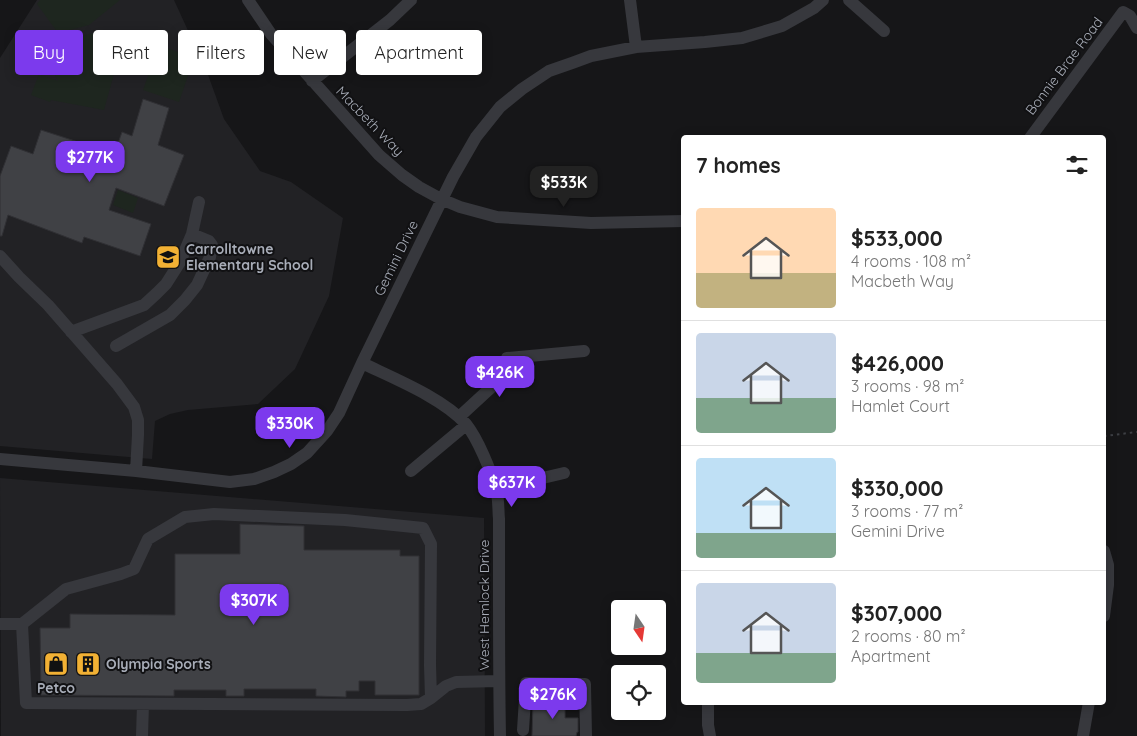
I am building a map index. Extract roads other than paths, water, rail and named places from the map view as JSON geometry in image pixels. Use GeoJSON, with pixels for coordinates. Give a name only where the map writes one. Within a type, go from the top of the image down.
{"type":"FeatureCollection","features":[{"type":"Feature","properties":{"kind":"street","name":"Macbeth Way"},"geometry":{"type":"LineString","coordinates":[[248,0],[272,34],[379,155],[419,187],[442,199],[460,207],[497,217],[591,223],[681,221]]}},
{"type":"Feature","properties":{"kind":"street"},"geometry":{"type":"LineString","coordinates":[[312,81],[390,20],[410,0]]}},
{"type":"Feature","properties":{"kind":"street"},"geometry":{"type":"LineString","coordinates":[[630,0],[636,47]]}},
{"type":"Feature","properties":{"kind":"street","name":"Gemini Drive"},"geometry":{"type":"LineString","coordinates":[[0,459],[136,471],[230,482],[254,479],[291,464],[307,453],[327,431],[339,413],[442,199],[476,137],[500,107],[549,71],[591,56],[636,47],[742,38],[782,26],[814,8],[824,0]]}},
{"type":"Feature","properties":{"kind":"street"},"geometry":{"type":"LineString","coordinates":[[849,0],[884,31]]}},
{"type":"Feature","properties":{"kind":"street","name":"Bonnie Brae Road"},"geometry":{"type":"LineString","coordinates":[[1032,135],[1123,12],[1130,16],[1137,28]]}},
{"type":"Feature","properties":{"kind":"street"},"geometry":{"type":"LineString","coordinates":[[71,332],[144,305],[150,301],[166,284],[180,262],[192,234],[199,202]]}},
{"type":"Feature","properties":{"kind":"street"},"geometry":{"type":"LineString","coordinates":[[116,346],[170,315],[197,285],[210,257],[212,245],[209,241],[192,234]]}},
{"type":"Feature","properties":{"kind":"street"},"geometry":{"type":"LineString","coordinates":[[0,256],[48,305],[117,384],[134,407],[138,420],[136,471]]}},
{"type":"Feature","properties":{"kind":"street"},"geometry":{"type":"LineString","coordinates":[[150,301],[162,319]]}},
{"type":"Feature","properties":{"kind":"street"},"geometry":{"type":"LineString","coordinates":[[411,470],[462,421],[497,382],[504,371],[506,358],[584,351]]}},
{"type":"Feature","properties":{"kind":"street","name":"West Hemlock Drive"},"geometry":{"type":"LineString","coordinates":[[362,363],[417,389],[438,402],[462,421],[482,452],[490,471],[496,489],[500,544],[500,736]]}},
{"type":"Feature","properties":{"kind":"street"},"geometry":{"type":"LineString","coordinates":[[496,489],[564,473]]}},
{"type":"Feature","properties":{"kind":"street"},"geometry":{"type":"LineString","coordinates":[[0,624],[22,624],[66,589],[134,569],[148,539],[185,517],[214,514],[345,520],[423,528],[431,544],[431,698]]}},
{"type":"Feature","properties":{"kind":"street"},"geometry":{"type":"LineString","coordinates":[[1106,558],[1108,565],[1106,601]]}},
{"type":"Feature","properties":{"kind":"street"},"geometry":{"type":"LineString","coordinates":[[22,624],[26,703],[407,705],[421,704],[446,686],[456,682],[499,681]]}},
{"type":"Feature","properties":{"kind":"street"},"geometry":{"type":"LineString","coordinates":[[523,730],[526,683],[585,684],[586,736]]}},
{"type":"Feature","properties":{"kind":"street"},"geometry":{"type":"LineString","coordinates":[[142,704],[142,736]]}},
{"type":"Feature","properties":{"kind":"street"},"geometry":{"type":"LineString","coordinates":[[708,705],[710,736]]}},
{"type":"Feature","properties":{"kind":"street"},"geometry":{"type":"LineString","coordinates":[[1083,736],[1088,705]]}},
{"type":"Feature","properties":{"kind":"place","name":"Carrolltowne Elementary School"},"geometry":{"type":"Point","coordinates":[168,257]}},
{"type":"Feature","properties":{"kind":"place","name":"Petco"},"geometry":{"type":"Point","coordinates":[56,664]}},
{"type":"Feature","properties":{"kind":"place","name":"Olympia Sports"},"geometry":{"type":"Point","coordinates":[88,664]}}]}
